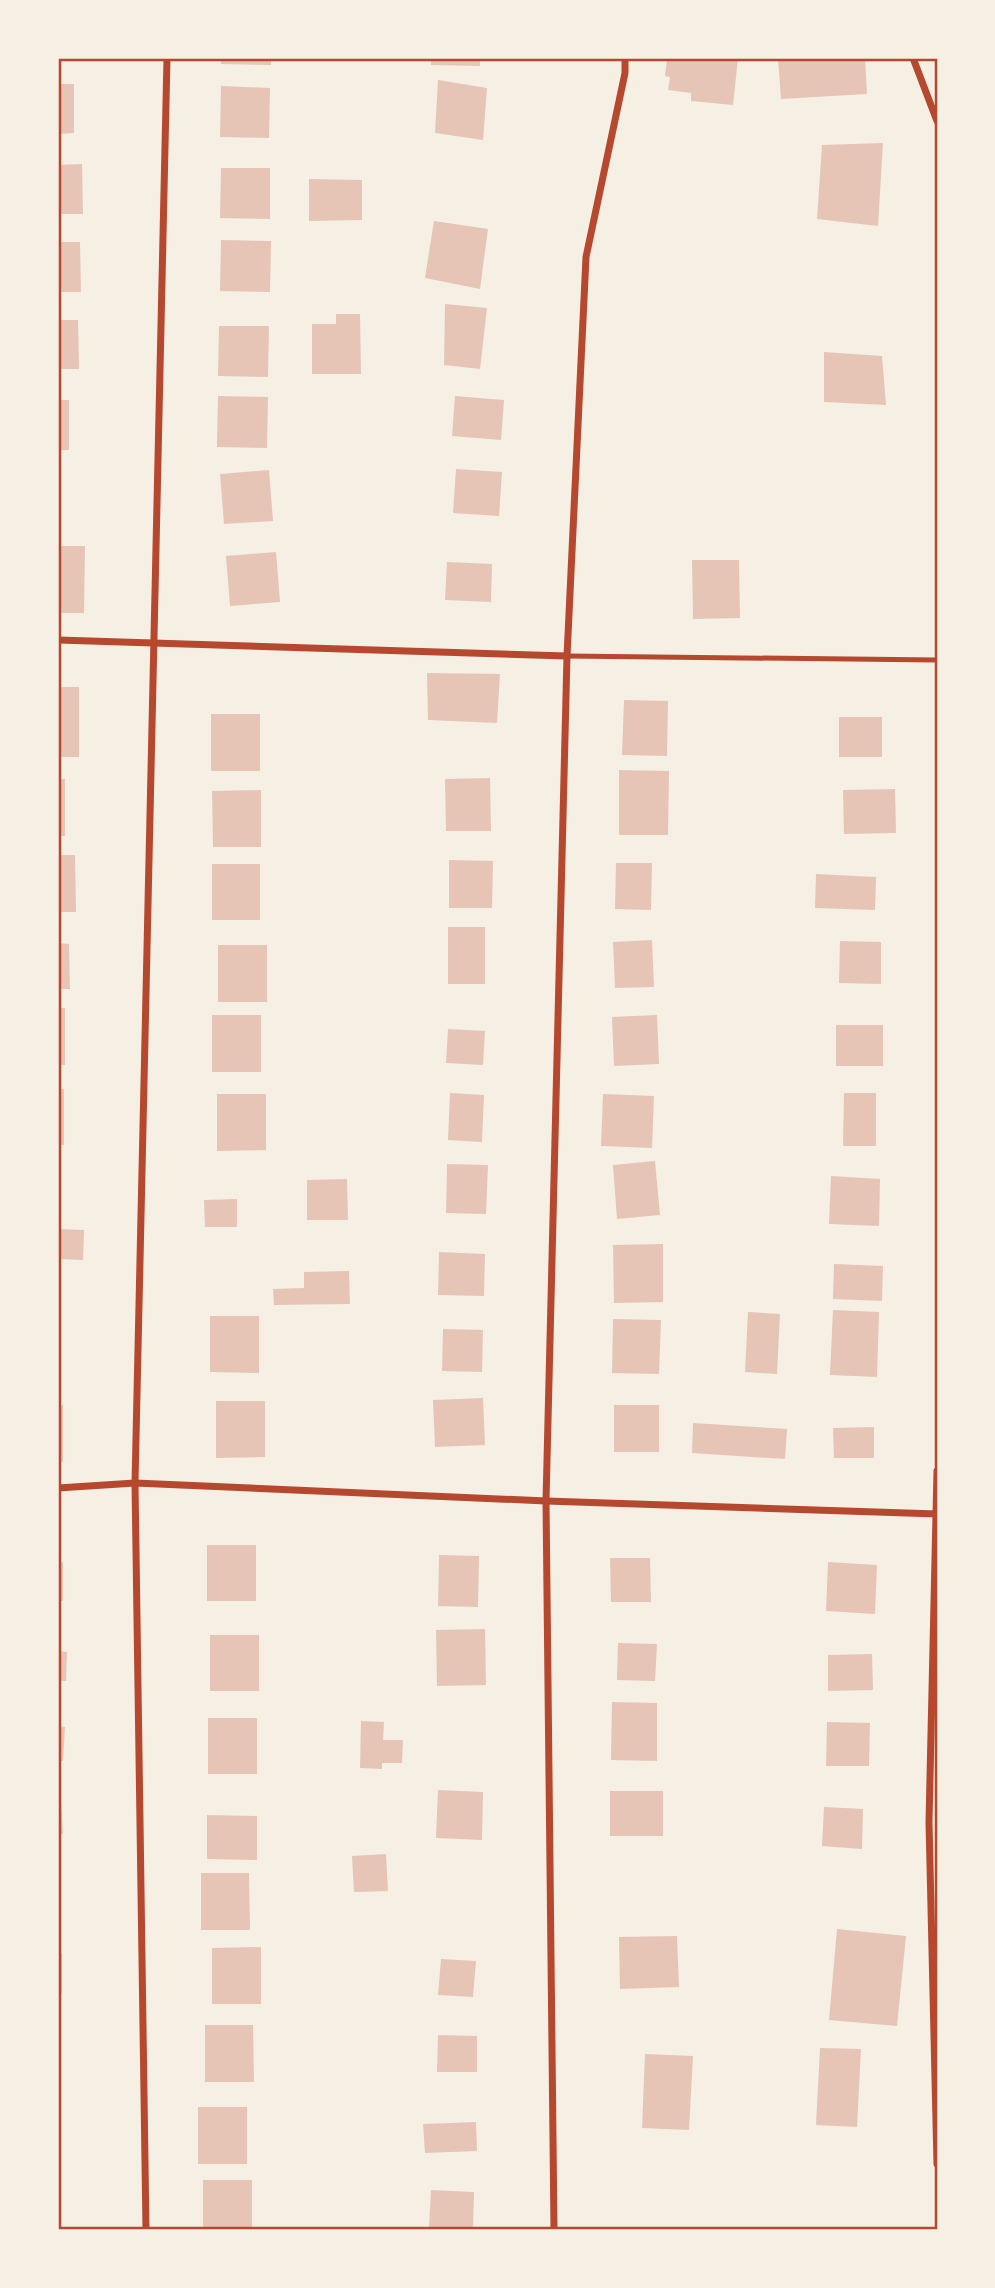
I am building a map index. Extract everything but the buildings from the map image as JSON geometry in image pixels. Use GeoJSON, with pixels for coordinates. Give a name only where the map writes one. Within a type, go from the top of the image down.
{"type":"FeatureCollection","features":[{"type":"Feature","properties":{"kind":"street"},"geometry":{"type":"LineString","coordinates":[[146,2230],[135,1483],[167,58]]}},
{"type":"Feature","properties":{"kind":"street"},"geometry":{"type":"LineString","coordinates":[[554,2230],[546,1501],[567,656],[586,257],[625,73],[625,58]]}},
{"type":"Feature","properties":{"kind":"street"},"geometry":{"type":"LineString","coordinates":[[913,58],[937,121]]}},
{"type":"Feature","properties":{"kind":"street"},"geometry":{"type":"LineString","coordinates":[[58,640],[567,656]]}},
{"type":"Feature","properties":{"kind":"street"},"geometry":{"type":"LineString","coordinates":[[937,1471],[929,1822],[937,2164]]}},
{"type":"Feature","properties":{"kind":"street"},"geometry":{"type":"LineString","coordinates":[[58,1488],[135,1483],[546,1501],[937,1514]]}},
{"type":"Feature","properties":{"kind":"lane"},"geometry":{"type":"LineString","coordinates":[[567,656],[937,660]]}}]}
